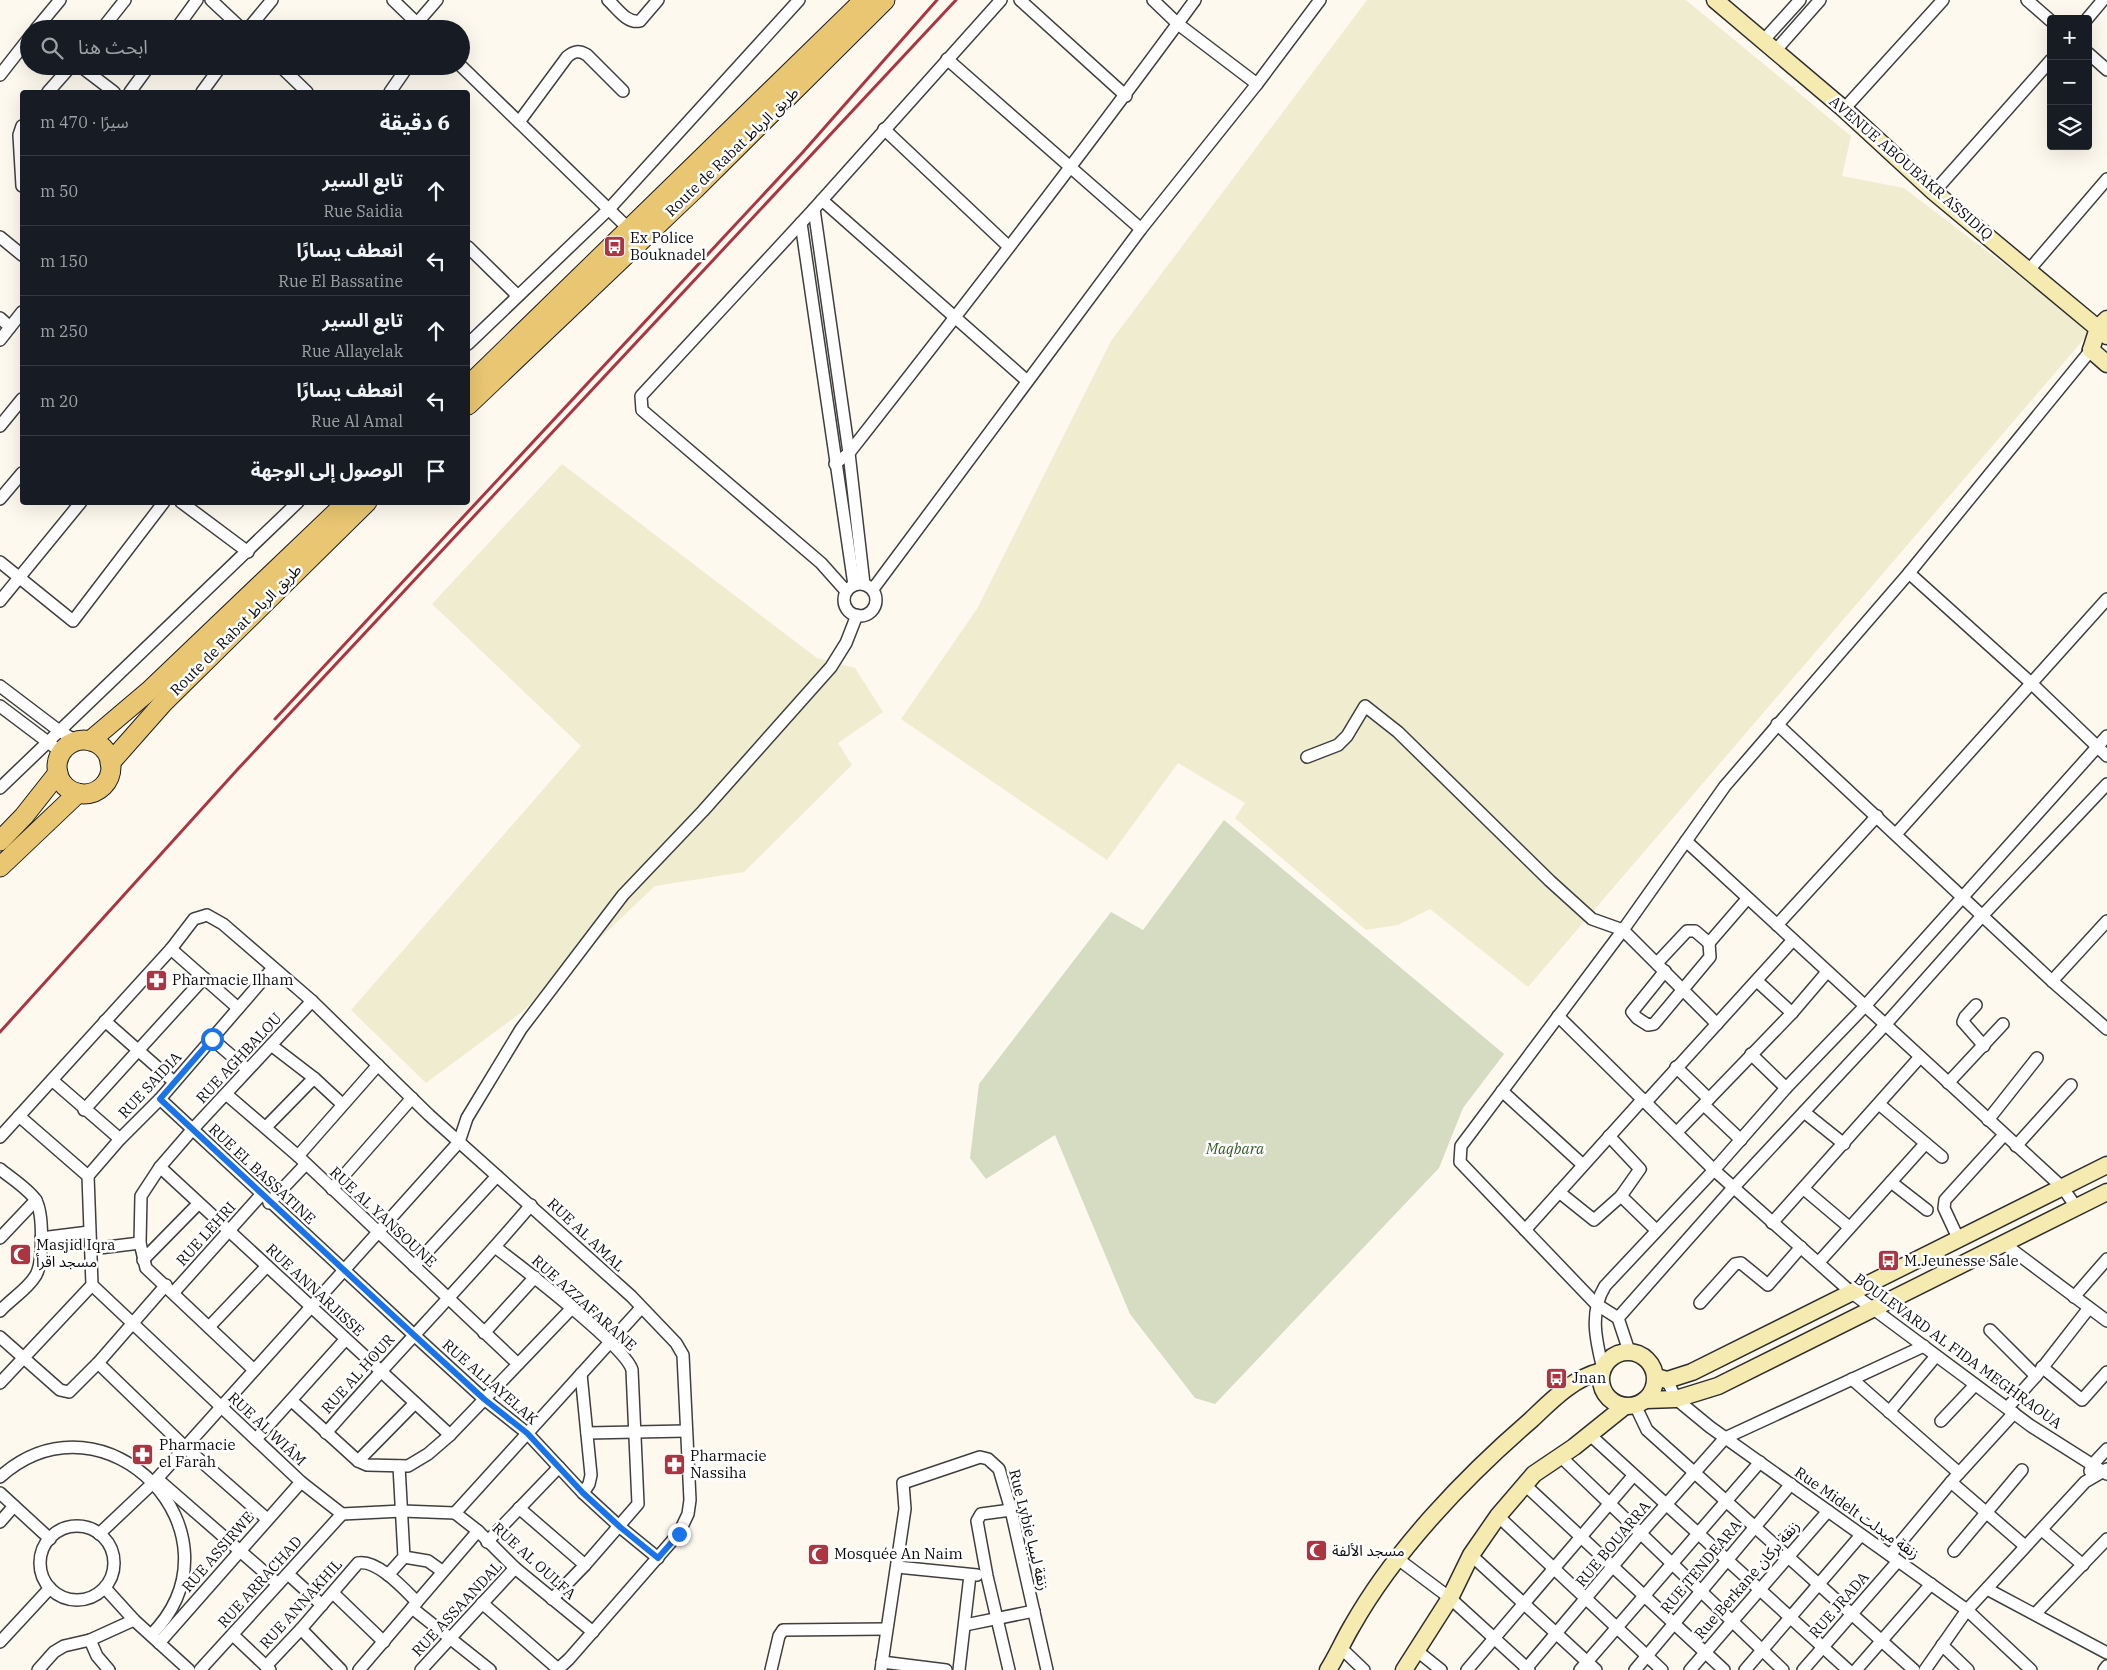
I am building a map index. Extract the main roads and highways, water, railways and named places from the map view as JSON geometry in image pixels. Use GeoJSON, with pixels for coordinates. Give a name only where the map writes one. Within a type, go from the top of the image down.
{"type":"FeatureCollection","features":[{"type":"Feature","properties":{"kind":"main road","name":"Route de Rabat طريق الرباط"},"geometry":{"type":"LineString","coordinates":[[470,384],[864,0]]}},
{"type":"Feature","properties":{"kind":"main road","name":"Route de Rabat طريق الرباط"},"geometry":{"type":"LineString","coordinates":[[470,403],[695,189],[885,0]]}},
{"type":"Feature","properties":{"kind":"main road","name":"Route de Rabat طريق الرباط"},"geometry":{"type":"LineString","coordinates":[[83,741],[148,691],[344,505]]}},
{"type":"Feature","properties":{"kind":"main road","name":"Route de Rabat طريق الرباط"},"geometry":{"type":"LineString","coordinates":[[110,763],[169,696],[363,505]]}},
{"type":"Feature","properties":{"kind":"main road"},"geometry":{"type":"LineString","coordinates":[[83,741],[104,749],[110,763],[110,775],[103,786],[90,793],[78,793],[65,786],[58,773],[54,747],[83,741]]}},
{"type":"Feature","properties":{"kind":"main road"},"geometry":{"type":"LineString","coordinates":[[0,841],[24,816],[58,773]]}},
{"type":"Feature","properties":{"kind":"main road"},"geometry":{"type":"LineString","coordinates":[[0,867],[78,793]]}},
{"type":"Feature","properties":{"kind":"railway"},"geometry":{"type":"LineString","coordinates":[[275,719],[803,152],[937,0]]}},
{"type":"Feature","properties":{"kind":"railway"},"geometry":{"type":"LineString","coordinates":[[0,1032],[237,770],[956,0]]}},
{"type":"Feature","properties":{"kind":"place","name":"Ex Police Bouknadel"},"geometry":{"type":"Point","coordinates":[614,247]}},
{"type":"Feature","properties":{"kind":"place","name":"Pharmacie Ilham"},"geometry":{"type":"Point","coordinates":[156,980]}},
{"type":"Feature","properties":{"kind":"place","name":"Masjid Iqra مسجد اقرأ"},"geometry":{"type":"Point","coordinates":[20,1254]}},
{"type":"Feature","properties":{"kind":"place","name":"M.Jeunesse Sale"},"geometry":{"type":"Point","coordinates":[1888,1261]}},
{"type":"Feature","properties":{"kind":"place","name":"Jnan"},"geometry":{"type":"Point","coordinates":[1556,1378]}},
{"type":"Feature","properties":{"kind":"place","name":"Pharmacie el Farah"},"geometry":{"type":"Point","coordinates":[143,1454]}},
{"type":"Feature","properties":{"kind":"place","name":"Pharmacie Nassiha"},"geometry":{"type":"Point","coordinates":[674,1465]}},
{"type":"Feature","properties":{"kind":"place","name":"مسجد الألفة"},"geometry":{"type":"Point","coordinates":[1316,1551]}},
{"type":"Feature","properties":{"kind":"place","name":"Mosquée An Naim"},"geometry":{"type":"Point","coordinates":[818,1554]}},
{"type":"Feature","properties":{"kind":"park label","name":"Maqbara"},"geometry":{"type":"Point","coordinates":[1235,1149]}}]}
